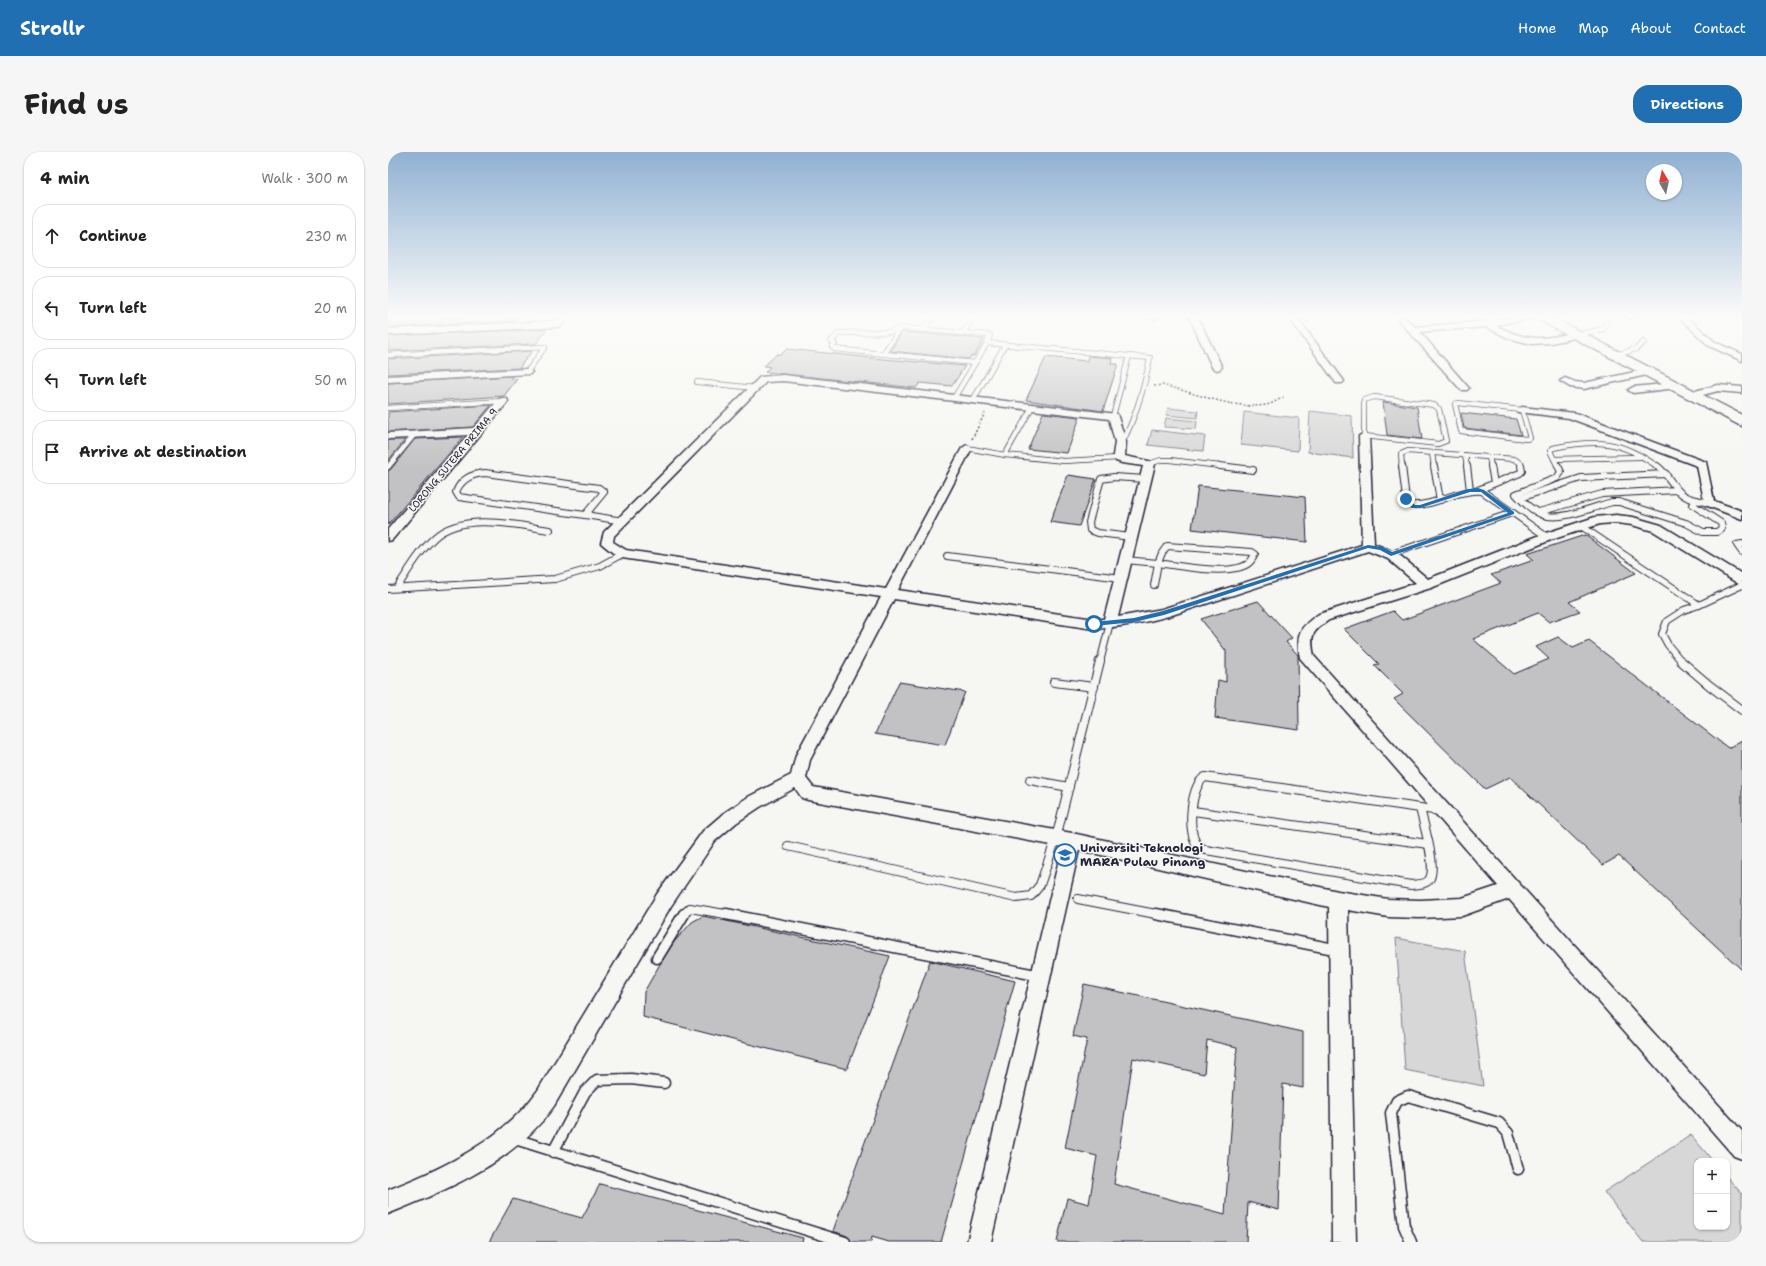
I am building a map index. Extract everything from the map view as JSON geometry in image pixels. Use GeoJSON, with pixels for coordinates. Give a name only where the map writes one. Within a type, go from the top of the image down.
{"type":"FeatureCollection","features":[{"type":"Feature","properties":{"kind":"main road"},"geometry":{"type":"LineString","coordinates":[[1638,367],[1742,421]]}},
{"type":"Feature","properties":{"kind":"street"},"geometry":{"type":"LineString","coordinates":[[1329,367],[1339,381]]}},
{"type":"Feature","properties":{"kind":"street"},"geometry":{"type":"LineString","coordinates":[[1445,367],[1464,388]]}},
{"type":"Feature","properties":{"kind":"street"},"geometry":{"type":"LineString","coordinates":[[388,379],[527,372]]}},
{"type":"Feature","properties":{"kind":"street"},"geometry":{"type":"LineString","coordinates":[[1565,381],[1573,385],[1584,386],[1648,372]]}},
{"type":"Feature","properties":{"kind":"street"},"geometry":{"type":"LineString","coordinates":[[1110,623],[1148,464],[1122,460],[1119,458],[1118,454],[1121,445],[1113,416],[783,378],[764,379],[623,522],[608,535],[607,543],[622,554],[1094,624],[1110,623],[1134,620],[1164,613],[1368,547],[1381,548],[1391,554],[1426,585]]}},
{"type":"Feature","properties":{"kind":"street"},"geometry":{"type":"LineString","coordinates":[[1633,390],[1674,386]]}},
{"type":"Feature","properties":{"kind":"street"},"geometry":{"type":"LineString","coordinates":[[1691,394],[1718,388],[1742,390]]}},
{"type":"Feature","properties":{"kind":"street","name":"LORONG SUTERA PRIMA 9"},"geometry":{"type":"LineString","coordinates":[[388,538],[503,401]]}},
{"type":"Feature","properties":{"kind":"street"},"geometry":{"type":"LineString","coordinates":[[1522,410],[1571,415],[1702,464],[1709,503],[1742,514]]}},
{"type":"Feature","properties":{"kind":"street"},"geometry":{"type":"LineString","coordinates":[[388,436],[477,431]]}},
{"type":"Feature","properties":{"kind":"street"},"geometry":{"type":"LineString","coordinates":[[1364,436],[1368,547]]}},
{"type":"Feature","properties":{"kind":"street"},"geometry":{"type":"LineString","coordinates":[[967,448],[802,760],[798,779],[808,793],[1064,840],[1338,900],[1388,908],[1420,910],[1462,907],[1512,889]]}},
{"type":"Feature","properties":{"kind":"street"},"geometry":{"type":"LineString","coordinates":[[1741,1145],[1307,658],[1304,638],[1309,626],[1324,617],[1426,585],[1547,537],[1599,520],[1616,519],[1633,521],[1657,528],[1742,580]]}},
{"type":"Feature","properties":{"kind":"street"},"geometry":{"type":"LineString","coordinates":[[388,1202],[425,1188],[472,1163],[511,1137],[529,1120],[546,1098],[664,900],[709,836],[730,818],[754,802],[798,779]]}},
{"type":"Feature","properties":{"kind":"street"},"geometry":{"type":"LineString","coordinates":[[979,1242],[1041,976],[1064,840]]}},
{"type":"Feature","properties":{"kind":"street"},"geometry":{"type":"LineString","coordinates":[[1338,900],[1344,1242]]}},
{"type":"Feature","properties":{"kind":"lane"},"geometry":{"type":"LineString","coordinates":[[527,372],[531,367]]}},
{"type":"Feature","properties":{"kind":"lane"},"geometry":{"type":"LineString","coordinates":[[954,398],[972,367]]}},
{"type":"Feature","properties":{"kind":"lane"},"geometry":{"type":"LineString","coordinates":[[974,400],[993,367]]}},
{"type":"Feature","properties":{"kind":"lane"},"geometry":{"type":"LineString","coordinates":[[1113,416],[1126,367]]}},
{"type":"Feature","properties":{"kind":"lane"},"geometry":{"type":"LineString","coordinates":[[1121,445],[1132,424],[1144,387],[1148,367]]}},
{"type":"Feature","properties":{"kind":"lane"},"geometry":{"type":"LineString","coordinates":[[697,382],[755,388]]}},
{"type":"Feature","properties":{"kind":"lane"},"geometry":{"type":"LineString","coordinates":[[1374,397],[1434,405],[1439,409],[1446,441],[1438,444],[1364,436],[1364,400],[1374,397]]}},
{"type":"Feature","properties":{"kind":"lane"},"geometry":{"type":"LineString","coordinates":[[388,408],[503,401]]}},
{"type":"Feature","properties":{"kind":"lane"},"geometry":{"type":"LineString","coordinates":[[1458,403],[1522,410],[1530,437],[1528,439],[1462,432],[1459,430],[1455,404],[1458,403]]}},
{"type":"Feature","properties":{"kind":"lane"},"geometry":{"type":"LineString","coordinates":[[1005,455],[1032,407]]}},
{"type":"Feature","properties":{"kind":"lane"},"geometry":{"type":"LineString","coordinates":[[388,466],[414,435]]}},
{"type":"Feature","properties":{"kind":"lane"},"geometry":{"type":"LineString","coordinates":[[1696,500],[1693,505],[1721,522],[1722,528],[1717,532],[1703,532],[1686,523],[1619,502],[1612,502],[1559,516],[1543,515],[1516,494],[1557,478],[1561,472],[1550,451],[1553,448],[1603,442],[1626,449],[1641,457],[1666,474],[1677,490],[1685,497],[1709,503]]}},
{"type":"Feature","properties":{"kind":"lane"},"geometry":{"type":"LineString","coordinates":[[967,448],[1005,455],[1064,461],[1119,458]]}},
{"type":"Feature","properties":{"kind":"lane"},"geometry":{"type":"LineString","coordinates":[[1478,490],[1520,473],[1522,471],[1521,462],[1514,459],[1408,451],[1401,454],[1406,499],[1414,507],[1470,490],[1478,490],[1482,491],[1547,537]]}},
{"type":"Feature","properties":{"kind":"lane"},"geometry":{"type":"LineString","coordinates":[[1432,453],[1440,500]]}},
{"type":"Feature","properties":{"kind":"lane"},"geometry":{"type":"LineString","coordinates":[[1465,455],[1470,490]]}},
{"type":"Feature","properties":{"kind":"lane"},"geometry":{"type":"LineString","coordinates":[[1489,457],[1494,483]]}},
{"type":"Feature","properties":{"kind":"lane"},"geometry":{"type":"LineString","coordinates":[[1554,459],[1641,457]]}},
{"type":"Feature","properties":{"kind":"lane"},"geometry":{"type":"LineString","coordinates":[[1148,464],[1161,460],[1170,460],[1253,470]]}},
{"type":"Feature","properties":{"kind":"lane"},"geometry":{"type":"LineString","coordinates":[[584,516],[604,495],[604,492],[599,488],[476,474],[467,477],[462,481],[456,492],[459,497],[623,522]]}},
{"type":"Feature","properties":{"kind":"lane"},"geometry":{"type":"LineString","coordinates":[[1520,498],[1581,478],[1666,474]]}},
{"type":"Feature","properties":{"kind":"lane"},"geometry":{"type":"LineString","coordinates":[[1131,537],[1098,533],[1090,530],[1089,522],[1101,479],[1114,477],[1145,479]]}},
{"type":"Feature","properties":{"kind":"lane"},"geometry":{"type":"LineString","coordinates":[[1539,512],[1602,494],[1677,490]]}},
{"type":"Feature","properties":{"kind":"lane"},"geometry":{"type":"LineString","coordinates":[[1391,554],[1512,513]]}},
{"type":"Feature","properties":{"kind":"lane"},"geometry":{"type":"LineString","coordinates":[[397,588],[434,538],[444,530],[459,524],[475,522],[550,530]]}},
{"type":"Feature","properties":{"kind":"lane"},"geometry":{"type":"LineString","coordinates":[[1581,526],[1699,606]]}},
{"type":"Feature","properties":{"kind":"lane"},"geometry":{"type":"LineString","coordinates":[[1742,544],[1737,546],[1742,552]]}},
{"type":"Feature","properties":{"kind":"lane"},"geometry":{"type":"LineString","coordinates":[[1125,560],[1159,563],[1205,570],[1221,570],[1239,568],[1250,562],[1254,558],[1255,554],[1252,552],[1167,546],[1164,548],[1159,563],[1154,585]]}},
{"type":"Feature","properties":{"kind":"lane"},"geometry":{"type":"LineString","coordinates":[[388,589],[555,579],[600,566],[622,554]]}},
{"type":"Feature","properties":{"kind":"lane"},"geometry":{"type":"LineString","coordinates":[[947,556],[1121,578]]}},
{"type":"Feature","properties":{"kind":"lane"},"geometry":{"type":"LineString","coordinates":[[1742,585],[1699,606],[1684,610],[1667,621],[1662,634],[1666,645],[1701,680],[1742,710]]}},
{"type":"Feature","properties":{"kind":"lane"},"geometry":{"type":"LineString","coordinates":[[788,846],[1016,898],[1031,896],[1040,886],[1064,840],[1069,787],[1110,623]]}},
{"type":"Feature","properties":{"kind":"lane"},"geometry":{"type":"LineString","coordinates":[[1054,682],[1094,687]]}},
{"type":"Feature","properties":{"kind":"lane"},"geometry":{"type":"LineString","coordinates":[[1420,808],[1432,864],[1430,878],[1426,883],[1411,885],[1206,850],[1196,844],[1192,835],[1193,797],[1200,780],[1205,777],[1444,811]]}},
{"type":"Feature","properties":{"kind":"lane"},"geometry":{"type":"LineString","coordinates":[[1030,780],[1069,787]]}},
{"type":"Feature","properties":{"kind":"lane"},"geometry":{"type":"LineString","coordinates":[[1193,811],[1428,844]]}},
{"type":"Feature","properties":{"kind":"lane"},"geometry":{"type":"LineString","coordinates":[[1078,900],[1338,950]]}},
{"type":"Feature","properties":{"kind":"lane"},"geometry":{"type":"LineString","coordinates":[[657,958],[686,911],[690,908],[694,908],[1041,976]]}},
{"type":"Feature","properties":{"kind":"lane"},"geometry":{"type":"LineString","coordinates":[[553,1152],[585,1092],[597,1080],[632,1079],[664,1083]]}},
{"type":"Feature","properties":{"kind":"lane"},"geometry":{"type":"LineString","coordinates":[[1411,1242],[1404,1226],[1391,1113],[1397,1101],[1408,1096],[1499,1123],[1508,1133],[1518,1169]]}},
{"type":"Feature","properties":{"kind":"lane"},"geometry":{"type":"LineString","coordinates":[[511,1137],[553,1152],[845,1242]]}},
{"type":"Feature","properties":{"kind":"path"},"geometry":{"type":"LineString","coordinates":[[1144,387],[1162,385],[1234,403],[1255,406],[1270,404],[1284,397]]}},
{"type":"Feature","properties":{"kind":"path"},"geometry":{"type":"LineString","coordinates":[[967,448],[991,402]]}},
{"type":"Feature","properties":{"kind":"shaded area"},"geometry":{"type":"Polygon","coordinates":[[[1168,408],[1198,411],[1197,418],[1166,415],[1168,408]]]}},
{"type":"Feature","properties":{"kind":"shaded area"},"geometry":{"type":"Polygon","coordinates":[[[1310,411],[1352,416],[1353,458],[1308,452],[1310,411]]]}},
{"type":"Feature","properties":{"kind":"shaded area"},"geometry":{"type":"Polygon","coordinates":[[[1244,412],[1299,418],[1298,451],[1241,445],[1244,412]]]}},
{"type":"Feature","properties":{"kind":"shaded area"},"geometry":{"type":"Polygon","coordinates":[[[1166,418],[1197,421],[1196,429],[1164,427],[1166,418]]]}},
{"type":"Feature","properties":{"kind":"shaded area"},"geometry":{"type":"Polygon","coordinates":[[[1152,430],[1205,436],[1203,451],[1148,445],[1152,430]]]}},
{"type":"Feature","properties":{"kind":"shaded area"},"geometry":{"type":"Polygon","coordinates":[[[1396,938],[1465,951],[1483,1086],[1405,1070],[1396,938]]]}},
{"type":"Feature","properties":{"kind":"shaded area"},"geometry":{"type":"Polygon","coordinates":[[[1691,1135],[1710,1158],[1694,1158],[1694,1230],[1730,1230],[1730,1180],[1742,1194],[1742,1242],[1643,1242],[1604,1192],[1691,1135]]]}},
{"type":"Feature","properties":{"kind":"building"},"geometry":{"type":"Polygon","coordinates":[[[388,367],[520,367],[519,368],[388,374],[388,367]]]}},
{"type":"Feature","properties":{"kind":"building"},"geometry":{"type":"Polygon","coordinates":[[[770,367],[964,367],[952,386],[920,383],[916,388],[765,372],[770,367]]]}},
{"type":"Feature","properties":{"kind":"building"},"geometry":{"type":"Polygon","coordinates":[[[1041,367],[1117,367],[1103,411],[1026,400],[1041,367]]]}},
{"type":"Feature","properties":{"kind":"building"},"geometry":{"type":"Polygon","coordinates":[[[513,376],[511,379],[517,379],[504,396],[388,404],[388,383],[513,376]]]}},
{"type":"Feature","properties":{"kind":"building"},"geometry":{"type":"Polygon","coordinates":[[[1383,402],[1417,407],[1422,439],[1387,435],[1383,402]]]}},
{"type":"Feature","properties":{"kind":"building"},"geometry":{"type":"Polygon","coordinates":[[[491,405],[473,427],[388,432],[388,412],[491,405]]]}},
{"type":"Feature","properties":{"kind":"building"},"geometry":{"type":"Polygon","coordinates":[[[1043,413],[1080,417],[1067,453],[1028,449],[1043,413]]]}},
{"type":"Feature","properties":{"kind":"building"},"geometry":{"type":"Polygon","coordinates":[[[1461,413],[1516,419],[1521,435],[1464,428],[1461,413]]]}},
{"type":"Feature","properties":{"kind":"building"},"geometry":{"type":"Polygon","coordinates":[[[463,437],[388,525],[388,471],[415,439],[463,437]]]}},
{"type":"Feature","properties":{"kind":"building"},"geometry":{"type":"Polygon","coordinates":[[[388,440],[405,440],[388,461],[388,440]]]}},
{"type":"Feature","properties":{"kind":"building"},"geometry":{"type":"Polygon","coordinates":[[[1068,475],[1096,479],[1079,526],[1050,522],[1068,475]]]}},
{"type":"Feature","properties":{"kind":"building"},"geometry":{"type":"Polygon","coordinates":[[[1198,486],[1305,497],[1307,542],[1192,529],[1198,486]]]}},
{"type":"Feature","properties":{"kind":"building"},"geometry":{"type":"Polygon","coordinates":[[[1585,535],[1636,573],[1569,602],[1580,611],[1549,622],[1538,613],[1473,639],[1514,674],[1549,659],[1536,647],[1558,637],[1573,648],[1589,641],[1728,748],[1742,740],[1742,970],[1619,856],[1603,865],[1510,777],[1485,789],[1394,699],[1403,694],[1374,665],[1379,664],[1344,629],[1393,611],[1402,620],[1501,583],[1491,575],[1534,560],[1527,554],[1585,535]]]}},
{"type":"Feature","properties":{"kind":"building"},"geometry":{"type":"Polygon","coordinates":[[[1258,601],[1292,638],[1286,642],[1298,655],[1299,730],[1215,718],[1218,680],[1226,682],[1226,651],[1201,619],[1258,601]]]}},
{"type":"Feature","properties":{"kind":"building"},"geometry":{"type":"Polygon","coordinates":[[[899,682],[965,692],[945,745],[875,734],[899,682]]]}},
{"type":"Feature","properties":{"kind":"building"},"geometry":{"type":"Polygon","coordinates":[[[703,916],[890,956],[847,1069],[643,1017],[644,992],[660,964],[674,942],[692,922],[703,916]]]}},
{"type":"Feature","properties":{"kind":"building"},"geometry":{"type":"Polygon","coordinates":[[[930,961],[1015,981],[941,1242],[889,1242],[872,1237],[871,1242],[851,1242],[847,1236],[833,1231],[930,961]]]}},
{"type":"Feature","properties":{"kind":"building"},"geometry":{"type":"Polygon","coordinates":[[[1084,984],[1303,1032],[1303,1088],[1283,1084],[1279,1210],[1248,1202],[1246,1242],[1057,1242],[1067,1198],[1089,1204],[1097,1156],[1065,1148],[1087,1039],[1073,1036],[1084,984]],[[1207,1040],[1204,1074],[1133,1058],[1114,1184],[1225,1214],[1237,1047],[1207,1040]]]}},
{"type":"Feature","properties":{"kind":"building"},"geometry":{"type":"Polygon","coordinates":[[[600,1184],[803,1238],[802,1242],[489,1242],[513,1199],[582,1218],[600,1184]]]}},
{"type":"Feature","properties":{"kind":"place","name":"Universiti Teknologi MARA Pulau Pinang"},"geometry":{"type":"Point","coordinates":[1065,855]}},
{"type":"Feature","properties":{"kind":"route"},"geometry":{"type":"LineString","coordinates":[[1094,624],[1134,620],[1164,613],[1368,547],[1381,548],[1391,554],[1512,513],[1482,491],[1478,490],[1470,490],[1414,507],[1410,505],[1406,499]]}}]}
